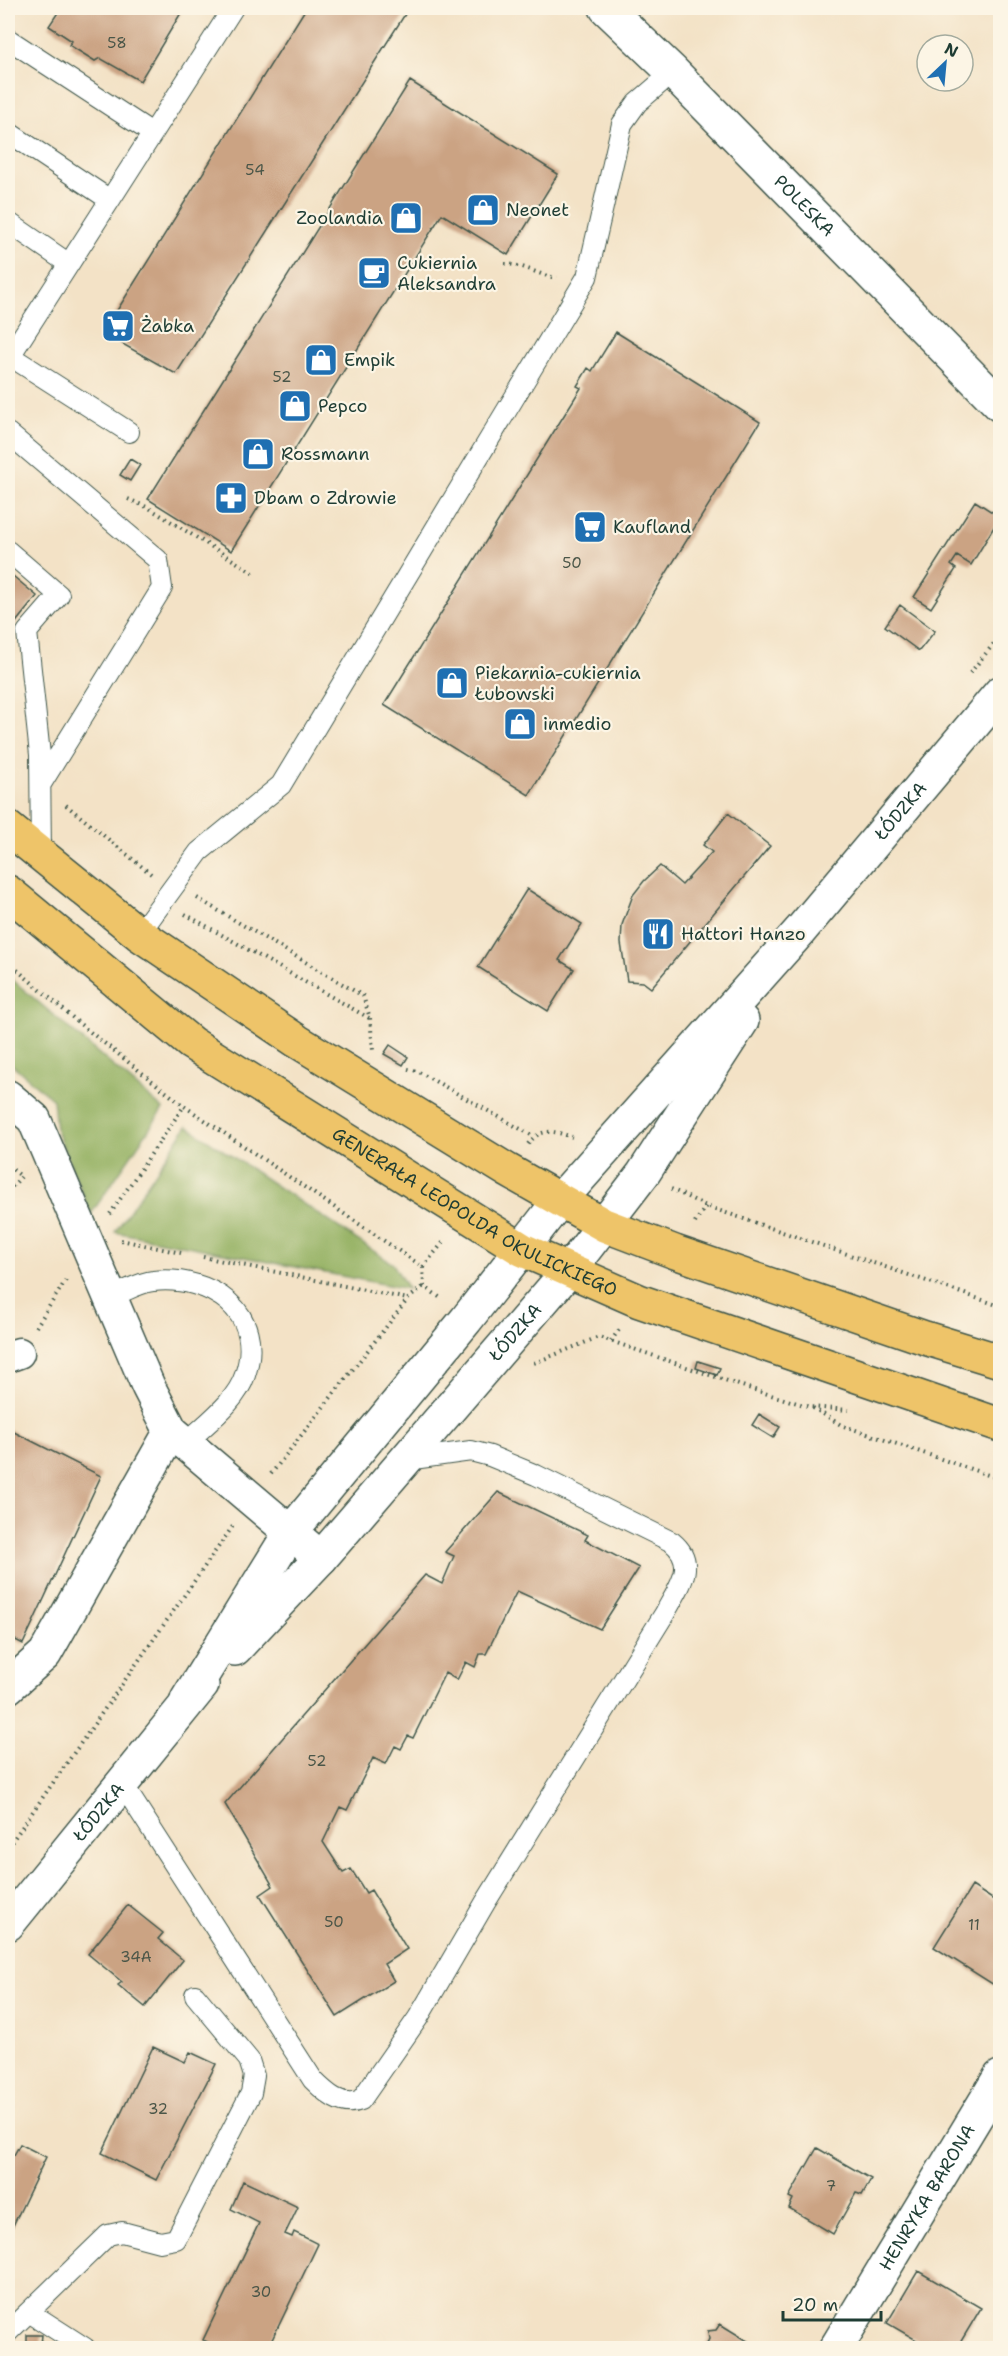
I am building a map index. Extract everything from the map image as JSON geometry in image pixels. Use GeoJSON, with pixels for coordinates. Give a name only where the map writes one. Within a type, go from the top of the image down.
{"type":"FeatureCollection","features":[{"type":"Feature","properties":{"kind":"main road"},"geometry":{"type":"LineString","coordinates":[[8,828],[139,934],[297,1041],[604,1225],[675,1252],[925,1338],[1000,1361]]}},
{"type":"Feature","properties":{"kind":"main road","name":"GENERAŁA LEOPOLDA OKULICKIEGO"},"geometry":{"type":"LineString","coordinates":[[8,892],[191,1042],[523,1250],[651,1305],[1000,1425]]}},
{"type":"Feature","properties":{"kind":"street","name":"POLESKA"},"geometry":{"type":"LineString","coordinates":[[606,8],[673,72],[1000,405]]}},
{"type":"Feature","properties":{"kind":"street","name":"ŁÓDZKA"},"geometry":{"type":"LineString","coordinates":[[187,1700],[290,1533],[523,1250],[560,1200],[800,931],[1000,693]]}},
{"type":"Feature","properties":{"kind":"street","name":"ŁÓDZKA"},"geometry":{"type":"LineString","coordinates":[[8,1924],[187,1700],[321,1558],[604,1225],[643,1174],[800,931]]}},
{"type":"Feature","properties":{"kind":"street"},"geometry":{"type":"LineString","coordinates":[[8,1097],[34,1119],[148,1386],[178,1437],[321,1558]]}},
{"type":"Feature","properties":{"kind":"street"},"geometry":{"type":"LineString","coordinates":[[8,1687],[45,1654],[178,1437]]}},
{"type":"Feature","properties":{"kind":"street","name":"HENRYKA BARONA"},"geometry":{"type":"LineString","coordinates":[[836,2349],[1000,2077]]}},
{"type":"Feature","properties":{"kind":"lane"},"geometry":{"type":"LineString","coordinates":[[129,432],[9,357],[233,8]]}},
{"type":"Feature","properties":{"kind":"lane"},"geometry":{"type":"LineString","coordinates":[[8,39],[152,133]]}},
{"type":"Feature","properties":{"kind":"lane"},"geometry":{"type":"LineString","coordinates":[[139,934],[199,852],[280,785],[286,776],[587,277],[622,124],[637,103],[673,72]]}},
{"type":"Feature","properties":{"kind":"lane"},"geometry":{"type":"LineString","coordinates":[[8,132],[110,200]]}},
{"type":"Feature","properties":{"kind":"lane"},"geometry":{"type":"LineString","coordinates":[[8,222],[69,264]]}},
{"type":"Feature","properties":{"kind":"lane"},"geometry":{"type":"LineString","coordinates":[[8,434],[158,560],[162,588],[41,784]]}},
{"type":"Feature","properties":{"kind":"lane"},"geometry":{"type":"LineString","coordinates":[[8,551],[59,594],[27,632],[41,784],[41,856]]}},
{"type":"Feature","properties":{"kind":"lane"},"geometry":{"type":"LineString","coordinates":[[110,1297],[152,1281],[192,1282],[224,1297],[244,1320],[251,1350],[245,1377],[230,1401],[178,1437]]}},
{"type":"Feature","properties":{"kind":"lane"},"geometry":{"type":"LineString","coordinates":[[121,1782],[313,2080],[326,2094],[337,2099],[352,2103],[361,2100],[418,2018],[485,1903],[665,1613],[684,1576],[687,1563],[681,1549],[672,1542],[536,1475],[490,1456],[471,1451],[406,1460]]}},
{"type":"Feature","properties":{"kind":"lane"},"geometry":{"type":"LineString","coordinates":[[8,2332],[108,2235],[122,2232],[160,2242],[176,2239],[251,2093],[254,2076],[249,2060],[195,1995]]}},
{"type":"Feature","properties":{"kind":"lane"},"geometry":{"type":"LineString","coordinates":[[29,2312],[85,2349]]}},
{"type":"Feature","properties":{"kind":"path"},"geometry":{"type":"LineString","coordinates":[[124,496],[149,508],[257,575]]}},
{"type":"Feature","properties":{"kind":"path"},"geometry":{"type":"LineString","coordinates":[[41,784],[169,893],[188,915],[370,1018]]}},
{"type":"Feature","properties":{"kind":"path"},"geometry":{"type":"LineString","coordinates":[[143,870],[145,880],[169,893],[190,893],[363,996],[370,1018],[373,1050],[381,1054]]}},
{"type":"Feature","properties":{"kind":"path"},"geometry":{"type":"LineString","coordinates":[[8,962],[80,1024],[184,1106],[423,1267]]}},
{"type":"Feature","properties":{"kind":"path"},"geometry":{"type":"LineString","coordinates":[[406,1069],[417,1071],[534,1136],[550,1131],[581,1139]]}},
{"type":"Feature","properties":{"kind":"path"},"geometry":{"type":"LineString","coordinates":[[13,1355],[184,1106]]}},
{"type":"Feature","properties":{"kind":"path"},"geometry":{"type":"LineString","coordinates":[[8,1166],[21,1176],[27,1185]]}},
{"type":"Feature","properties":{"kind":"path"},"geometry":{"type":"LineString","coordinates":[[8,1191],[21,1176]]}},
{"type":"Feature","properties":{"kind":"path"},"geometry":{"type":"LineString","coordinates":[[664,1186],[706,1206],[1000,1306]]}},
{"type":"Feature","properties":{"kind":"path"},"geometry":{"type":"LineString","coordinates":[[690,1230],[706,1206]]}},
{"type":"Feature","properties":{"kind":"path"},"geometry":{"type":"LineString","coordinates":[[88,1246],[114,1239],[182,1253]]}},
{"type":"Feature","properties":{"kind":"path"},"geometry":{"type":"LineString","coordinates":[[441,1244],[423,1267],[424,1286],[447,1304]]}},
{"type":"Feature","properties":{"kind":"path"},"geometry":{"type":"LineString","coordinates":[[193,1255],[408,1299]]}},
{"type":"Feature","properties":{"kind":"path"},"geometry":{"type":"LineString","coordinates":[[8,1847],[252,1499],[408,1299],[424,1286]]}},
{"type":"Feature","properties":{"kind":"path"},"geometry":{"type":"LineString","coordinates":[[611,1341],[621,1327]]}},
{"type":"Feature","properties":{"kind":"path"},"geometry":{"type":"LineString","coordinates":[[524,1367],[599,1337],[810,1407],[841,1425],[1000,1479]]}},
{"type":"Feature","properties":{"kind":"green space"},"geometry":{"type":"Polygon","coordinates":[[[8,976],[163,1109],[91,1214],[56,1130],[53,1100],[8,1061],[8,976]]]}},
{"type":"Feature","properties":{"kind":"green space"},"geometry":{"type":"Polygon","coordinates":[[[187,1126],[393,1264],[408,1289],[115,1232],[187,1126]]]}},
{"type":"Feature","properties":{"kind":"building"},"geometry":{"type":"Polygon","coordinates":[[[61,8],[184,8],[140,81],[100,58],[95,61],[69,45],[72,41],[49,26],[61,8]]]}},
{"type":"Feature","properties":{"kind":"building"},"geometry":{"type":"Polygon","coordinates":[[[306,8],[409,8],[176,374],[103,333],[306,8]]]}},
{"type":"Feature","properties":{"kind":"building"},"geometry":{"type":"Polygon","coordinates":[[[410,81],[558,174],[508,255],[442,214],[231,551],[148,499],[410,81]]]}},
{"type":"Feature","properties":{"kind":"building"},"geometry":{"type":"Polygon","coordinates":[[[616,332],[760,422],[529,795],[384,705],[581,388],[577,386],[588,368],[592,371],[616,332]]]}},
{"type":"Feature","properties":{"kind":"building"},"geometry":{"type":"Polygon","coordinates":[[[130,459],[140,465],[130,481],[120,475],[130,459]]]}},
{"type":"Feature","properties":{"kind":"building"},"geometry":{"type":"Polygon","coordinates":[[[975,501],[1000,517],[971,565],[957,556],[951,565],[956,569],[931,608],[914,597],[975,501]]]}},
{"type":"Feature","properties":{"kind":"building"},"geometry":{"type":"Polygon","coordinates":[[[8,572],[37,596],[8,632],[8,572]]]}},
{"type":"Feature","properties":{"kind":"building"},"geometry":{"type":"Polygon","coordinates":[[[900,605],[935,631],[919,651],[885,626],[900,605]]]}},
{"type":"Feature","properties":{"kind":"building"},"geometry":{"type":"Polygon","coordinates":[[[728,813],[770,846],[651,988],[643,982],[627,981],[621,943],[622,925],[633,895],[660,866],[682,885],[712,852],[703,845],[728,813]]]}},
{"type":"Feature","properties":{"kind":"building"},"geometry":{"type":"Polygon","coordinates":[[[527,889],[582,924],[559,960],[574,969],[548,1011],[478,967],[527,889]]]}},
{"type":"Feature","properties":{"kind":"building"},"geometry":{"type":"Polygon","coordinates":[[[390,1045],[408,1057],[403,1065],[384,1054],[390,1045]]]}},
{"type":"Feature","properties":{"kind":"building"},"geometry":{"type":"Polygon","coordinates":[[[698,1361],[720,1368],[717,1375],[696,1368],[698,1361]]]}},
{"type":"Feature","properties":{"kind":"building"},"geometry":{"type":"Polygon","coordinates":[[[759,1414],[780,1427],[773,1438],[752,1425],[759,1414]]]}},
{"type":"Feature","properties":{"kind":"building"},"geometry":{"type":"Polygon","coordinates":[[[8,1429],[101,1476],[23,1644],[8,1636],[8,1429]]]}},
{"type":"Feature","properties":{"kind":"building"},"geometry":{"type":"Polygon","coordinates":[[[498,1492],[588,1535],[585,1540],[639,1568],[600,1629],[517,1591],[486,1654],[480,1654],[475,1667],[466,1662],[457,1680],[445,1673],[413,1738],[408,1736],[401,1749],[395,1746],[386,1764],[373,1758],[347,1810],[340,1807],[323,1842],[343,1873],[351,1869],[366,1893],[371,1890],[407,1949],[384,1964],[394,1981],[337,2017],[260,1895],[273,1886],[225,1804],[425,1575],[442,1584],[454,1556],[445,1552],[498,1492]]]}},
{"type":"Feature","properties":{"kind":"building"},"geometry":{"type":"Polygon","coordinates":[[[972,1886],[1000,1904],[1000,1974],[994,1985],[934,1947],[972,1886]]]}},
{"type":"Feature","properties":{"kind":"building"},"geometry":{"type":"Polygon","coordinates":[[[128,1905],[163,1933],[158,1939],[183,1960],[145,2007],[118,1985],[122,1982],[88,1954],[128,1905]]]}},
{"type":"Feature","properties":{"kind":"building"},"geometry":{"type":"Polygon","coordinates":[[[153,2047],[185,2062],[190,2052],[216,2064],[156,2180],[102,2153],[153,2047]]]}},
{"type":"Feature","properties":{"kind":"building"},"geometry":{"type":"Polygon","coordinates":[[[20,2144],[46,2157],[8,2236],[8,2152],[14,2155],[20,2144]]]}},
{"type":"Feature","properties":{"kind":"building"},"geometry":{"type":"Polygon","coordinates":[[[817,2148],[871,2179],[862,2195],[856,2193],[833,2234],[789,2208],[793,2199],[789,2197],[817,2148]]]}},
{"type":"Feature","properties":{"kind":"building"},"geometry":{"type":"Polygon","coordinates":[[[243,2181],[298,2207],[285,2234],[292,2237],[294,2232],[318,2244],[268,2348],[221,2348],[203,2340],[259,2223],[231,2209],[243,2181]]]}},
{"type":"Feature","properties":{"kind":"building"},"geometry":{"type":"Polygon","coordinates":[[[918,2271],[981,2308],[957,2348],[930,2348],[887,2323],[918,2271]]]}},
{"type":"Feature","properties":{"kind":"building"},"geometry":{"type":"Polygon","coordinates":[[[720,2324],[759,2348],[696,2348],[706,2345],[709,2339],[708,2331],[716,2330],[720,2324]]]}},
{"type":"Feature","properties":{"kind":"building"},"geometry":{"type":"Polygon","coordinates":[[[27,2335],[42,2335],[41,2344],[56,2344],[56,2348],[27,2348],[27,2335]]]}},
{"type":"Feature","properties":{"kind":"place","name":"Neonet"},"geometry":{"type":"Point","coordinates":[483,210]}},
{"type":"Feature","properties":{"kind":"place","name":"Zoolandia"},"geometry":{"type":"Point","coordinates":[406,218]}},
{"type":"Feature","properties":{"kind":"place","name":"Cukiernia Aleksandra"},"geometry":{"type":"Point","coordinates":[374,273]}},
{"type":"Feature","properties":{"kind":"place","name":"Żabka"},"geometry":{"type":"Point","coordinates":[118,326]}},
{"type":"Feature","properties":{"kind":"place","name":"Empik"},"geometry":{"type":"Point","coordinates":[321,360]}},
{"type":"Feature","properties":{"kind":"place","name":"Pepco"},"geometry":{"type":"Point","coordinates":[295,406]}},
{"type":"Feature","properties":{"kind":"place","name":"Rossmann"},"geometry":{"type":"Point","coordinates":[258,454]}},
{"type":"Feature","properties":{"kind":"place","name":"Dbam o Zdrowie"},"geometry":{"type":"Point","coordinates":[231,498]}},
{"type":"Feature","properties":{"kind":"place","name":"Kaufland"},"geometry":{"type":"Point","coordinates":[590,527]}},
{"type":"Feature","properties":{"kind":"place","name":"Piekarnia-cukiernia Łubowski"},"geometry":{"type":"Point","coordinates":[452,683]}},
{"type":"Feature","properties":{"kind":"place","name":"inmedio"},"geometry":{"type":"Point","coordinates":[520,724]}},
{"type":"Feature","properties":{"kind":"place","name":"Hattori Hanzo"},"geometry":{"type":"Point","coordinates":[658,934]}}]}
